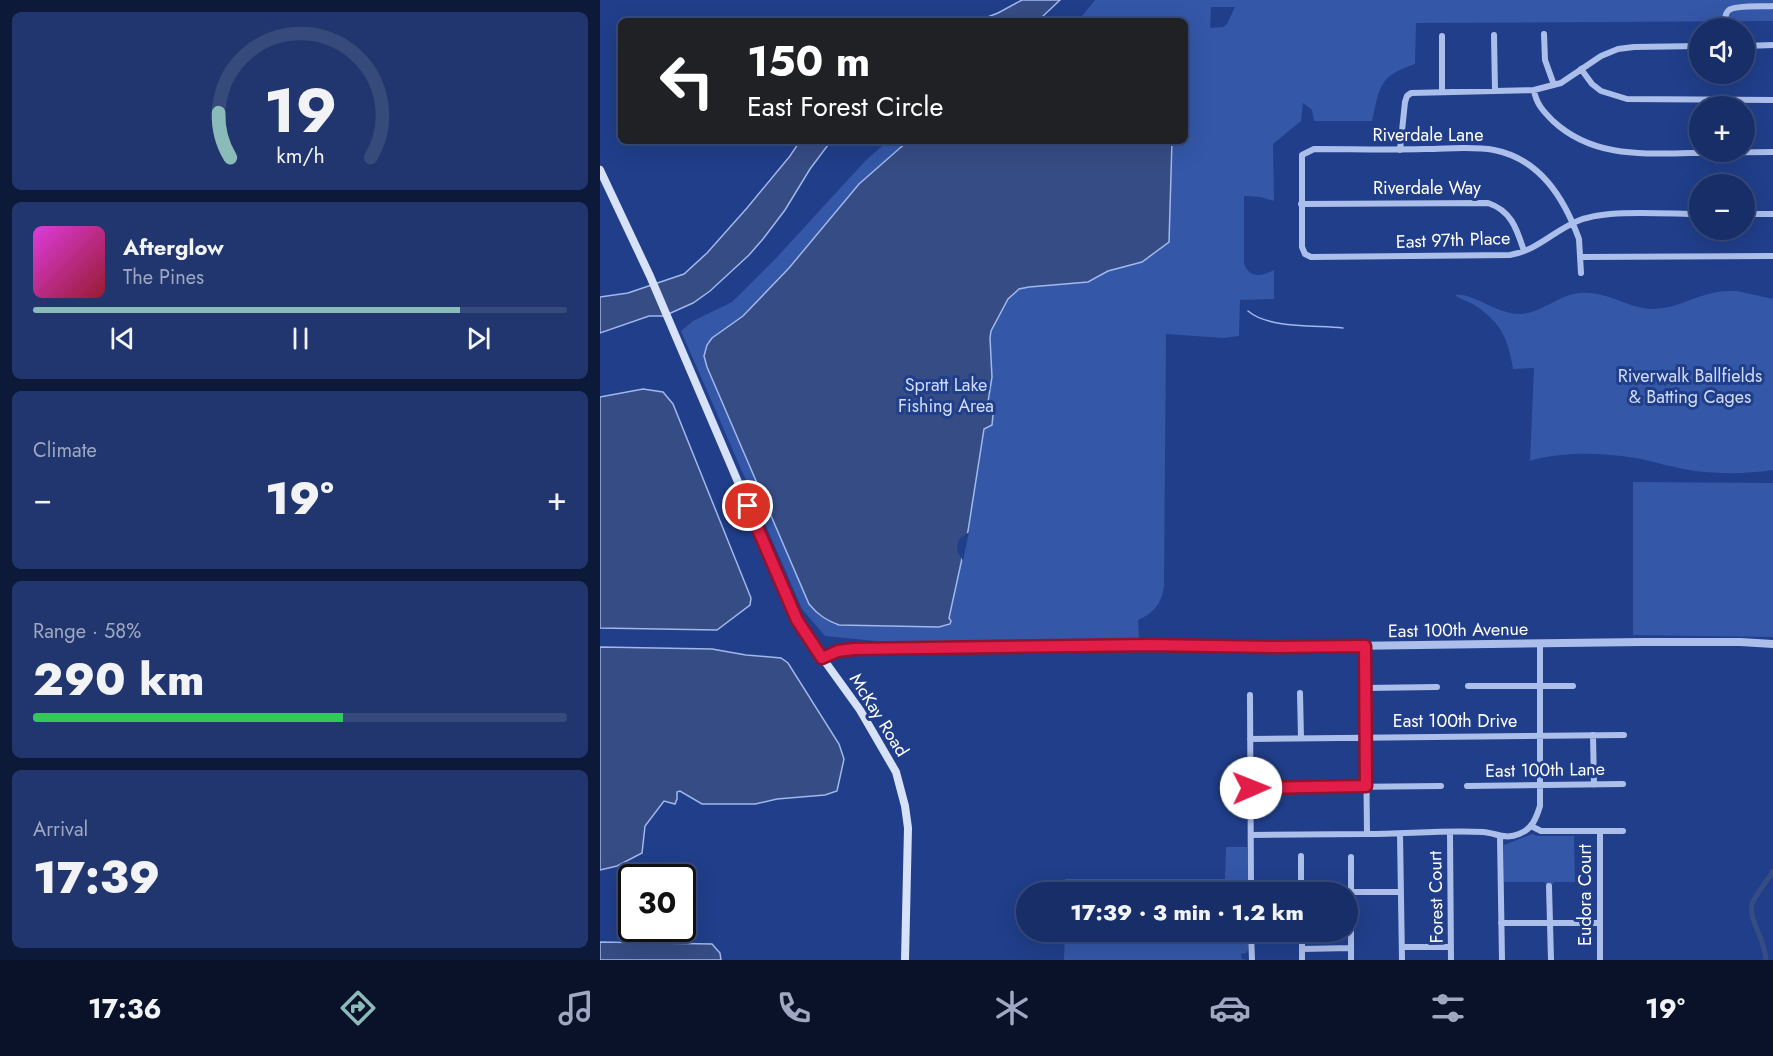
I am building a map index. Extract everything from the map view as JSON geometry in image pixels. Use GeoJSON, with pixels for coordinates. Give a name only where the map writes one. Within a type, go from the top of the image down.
{"type":"FeatureCollection","features":[{"type":"Feature","properties":{"kind":"main road","name":"McKay Road"},"geometry":{"type":"LineString","coordinates":[[600,170],[650,276],[797,620],[860,710],[889,758],[901,790],[908,828],[905,960]]}},
{"type":"Feature","properties":{"kind":"street"},"geometry":{"type":"LineString","coordinates":[[1725,18],[1729,10],[1735,8],[1773,6]]}},
{"type":"Feature","properties":{"kind":"street"},"geometry":{"type":"LineString","coordinates":[[1544,34],[1545,60],[1554,86]]}},
{"type":"Feature","properties":{"kind":"street"},"geometry":{"type":"LineString","coordinates":[[1442,36],[1442,91]]}},
{"type":"Feature","properties":{"kind":"street"},"geometry":{"type":"LineString","coordinates":[[1494,36],[1495,91]]}},
{"type":"Feature","properties":{"kind":"street"},"geometry":{"type":"LineString","coordinates":[[1755,46],[1773,45]]}},
{"type":"Feature","properties":{"kind":"street"},"geometry":{"type":"LineString","coordinates":[[1400,150],[1405,102],[1407,96],[1415,92],[1534,90],[1554,86],[1601,56],[1618,49],[1641,46],[1689,46]]}},
{"type":"Feature","properties":{"kind":"street"},"geometry":{"type":"LineString","coordinates":[[1581,69],[1596,87],[1627,99],[1773,100]]}},
{"type":"Feature","properties":{"kind":"street"},"geometry":{"type":"LineString","coordinates":[[1534,90],[1537,102],[1557,124],[1576,137],[1605,149],[1631,154],[1773,152]]}},
{"type":"Feature","properties":{"kind":"street","name":"Riverdale Lane"},"geometry":{"type":"LineString","coordinates":[[1301,204],[1302,155],[1314,149],[1484,149],[1515,156],[1547,180],[1559,197],[1579,239],[1581,273]]}},
{"type":"Feature","properties":{"kind":"street","name":"Riverdale Way"},"geometry":{"type":"LineString","coordinates":[[1301,204],[1488,203],[1511,218],[1524,251]]}},
{"type":"Feature","properties":{"kind":"street","name":"East 97th Place"},"geometry":{"type":"LineString","coordinates":[[1301,204],[1302,248],[1307,255],[1314,258],[1496,256],[1524,251],[1539,245],[1572,223],[1602,215],[1689,214]]}},
{"type":"Feature","properties":{"kind":"street"},"geometry":{"type":"LineString","coordinates":[[1755,214],[1773,214]]}},
{"type":"Feature","properties":{"kind":"street"},"geometry":{"type":"LineString","coordinates":[[1581,257],[1773,256]]}},
{"type":"Feature","properties":{"kind":"street","name":"East 100th Avenue"},"geometry":{"type":"LineString","coordinates":[[822,658],[838,651],[854,649],[1150,645],[1277,647],[1709,642],[1773,644]]}},
{"type":"Feature","properties":{"kind":"street"},"geometry":{"type":"LineString","coordinates":[[1251,835],[1484,832],[1500,837],[1516,835],[1531,826],[1540,807],[1540,644]]}},
{"type":"Feature","properties":{"kind":"street"},"geometry":{"type":"LineString","coordinates":[[1365,646],[1367,834]]}},
{"type":"Feature","properties":{"kind":"street"},"geometry":{"type":"LineString","coordinates":[[1468,686],[1573,686]]}},
{"type":"Feature","properties":{"kind":"street"},"geometry":{"type":"LineString","coordinates":[[1365,688],[1437,687]]}},
{"type":"Feature","properties":{"kind":"street"},"geometry":{"type":"LineString","coordinates":[[1300,693],[1301,738]]}},
{"type":"Feature","properties":{"kind":"street"},"geometry":{"type":"LineString","coordinates":[[1250,695],[1253,882]]}},
{"type":"Feature","properties":{"kind":"street"},"geometry":{"type":"LineString","coordinates":[[1593,735],[1594,784]]}},
{"type":"Feature","properties":{"kind":"street","name":"East 100th Drive"},"geometry":{"type":"LineString","coordinates":[[1250,739],[1624,735]]}},
{"type":"Feature","properties":{"kind":"street","name":"East 100th Lane"},"geometry":{"type":"LineString","coordinates":[[1467,786],[1623,784]]}},
{"type":"Feature","properties":{"kind":"street"},"geometry":{"type":"LineString","coordinates":[[1251,788],[1441,786]]}},
{"type":"Feature","properties":{"kind":"street"},"geometry":{"type":"LineString","coordinates":[[1531,826],[1541,831],[1623,831]]}},
{"type":"Feature","properties":{"kind":"street","name":"Eudora Court"},"geometry":{"type":"LineString","coordinates":[[1599,831],[1600,960]]}},
{"type":"Feature","properties":{"kind":"street","name":"Forest Court"},"geometry":{"type":"LineString","coordinates":[[1450,833],[1452,960]]}},
{"type":"Feature","properties":{"kind":"street"},"geometry":{"type":"LineString","coordinates":[[1400,834],[1402,960]]}},
{"type":"Feature","properties":{"kind":"street"},"geometry":{"type":"LineString","coordinates":[[1500,837],[1502,960]]}},
{"type":"Feature","properties":{"kind":"street"},"geometry":{"type":"LineString","coordinates":[[1301,856],[1301,882]]}},
{"type":"Feature","properties":{"kind":"street"},"geometry":{"type":"LineString","coordinates":[[1351,857],[1351,882]]}},
{"type":"Feature","properties":{"kind":"street"},"geometry":{"type":"LineString","coordinates":[[1550,885],[1551,960]]}},
{"type":"Feature","properties":{"kind":"street"},"geometry":{"type":"LineString","coordinates":[[1358,892],[1401,892]]}},
{"type":"Feature","properties":{"kind":"street"},"geometry":{"type":"LineString","coordinates":[[1501,923],[1600,923]]}},
{"type":"Feature","properties":{"kind":"street"},"geometry":{"type":"LineString","coordinates":[[1251,942],[1252,960]]}},
{"type":"Feature","properties":{"kind":"street"},"geometry":{"type":"LineString","coordinates":[[1302,942],[1302,960]]}},
{"type":"Feature","properties":{"kind":"street"},"geometry":{"type":"LineString","coordinates":[[1351,942],[1351,960]]}},
{"type":"Feature","properties":{"kind":"street"},"geometry":{"type":"LineString","coordinates":[[1402,947],[1451,946]]}},
{"type":"Feature","properties":{"kind":"street"},"geometry":{"type":"LineString","coordinates":[[1302,949],[1351,948]]}},
{"type":"Feature","properties":{"kind":"green space","name":"Spratt Lake Fishing Area"},"geometry":{"type":"Polygon","coordinates":[[[1095,0],[1773,0],[1773,21],[1755,21],[1755,18],[1689,18],[1689,21],[1416,23],[1415,64],[1394,73],[1383,84],[1372,121],[1314,121],[1312,110],[1303,103],[1301,121],[1273,144],[1274,201],[1244,196],[1244,264],[1250,272],[1257,275],[1274,270],[1274,299],[1240,300],[1239,336],[1224,338],[1166,334],[1164,586],[1156,607],[1138,620],[1139,639],[1040,639],[1032,644],[927,646],[825,636],[802,609],[681,331],[693,321],[732,302],[778,256],[866,160],[885,144],[1188,144],[1188,18],[1080,18],[1095,0]],[[1211,7],[1210,28],[1223,27],[1227,24],[1235,7],[1211,7]]]}},
{"type":"Feature","properties":{"kind":"green space","name":"Riverwalk Ballfields & Batting Cages"},"geometry":{"type":"Polygon","coordinates":[[[1737,291],[1773,299],[1773,470],[1744,473],[1705,472],[1636,458],[1596,454],[1569,454],[1530,461],[1534,368],[1513,369],[1509,349],[1498,326],[1476,306],[1455,295],[1469,297],[1502,311],[1520,314],[1536,311],[1564,297],[1580,293],[1599,294],[1634,306],[1659,309],[1713,293],[1737,291]]]}},
{"type":"Feature","properties":{"kind":"green space"},"geometry":{"type":"Polygon","coordinates":[[[1633,482],[1773,483],[1773,637],[1633,635],[1633,482]]]}},
{"type":"Feature","properties":{"kind":"green space"},"geometry":{"type":"Polygon","coordinates":[[[1532,834],[1574,836],[1575,882],[1554,882],[1552,885],[1544,882],[1504,882],[1504,845],[1532,834]]]}},
{"type":"Feature","properties":{"kind":"green space"},"geometry":{"type":"Polygon","coordinates":[[[1226,847],[1247,847],[1248,882],[1065,882],[1065,879],[1225,879],[1226,847]]]}},
{"type":"Feature","properties":{"kind":"green space"},"geometry":{"type":"Polygon","coordinates":[[[1065,942],[1248,942],[1248,950],[1241,954],[1242,959],[1248,960],[1064,960],[1065,942]]]}},
{"type":"Feature","properties":{"kind":"shaded area"},"geometry":{"type":"Polygon","coordinates":[[[1022,0],[1060,0],[1041,18],[985,18],[1022,0]]]}},
{"type":"Feature","properties":{"kind":"shaded area"},"geometry":{"type":"Polygon","coordinates":[[[798,144],[829,144],[810,169],[785,210],[749,255],[710,291],[693,303],[664,316],[649,316],[600,333],[600,297],[628,293],[684,274],[707,253],[798,144]]]}},
{"type":"Feature","properties":{"kind":"shaded area"},"geometry":{"type":"Polygon","coordinates":[[[905,144],[1172,144],[1169,242],[1142,262],[1108,271],[1088,282],[1019,289],[1008,299],[991,331],[992,377],[987,408],[993,415],[992,425],[984,429],[968,531],[949,618],[951,621],[950,624],[939,627],[839,625],[822,617],[809,604],[704,356],[712,338],[743,316],[789,268],[859,184],[905,144]]]}},
{"type":"Feature","properties":{"kind":"shaded area"},"geometry":{"type":"Polygon","coordinates":[[[643,389],[663,392],[673,404],[751,598],[750,605],[717,630],[600,628],[600,397],[643,389]]]}},
{"type":"Feature","properties":{"kind":"shaded area"},"geometry":{"type":"Polygon","coordinates":[[[600,647],[712,649],[781,658],[788,663],[839,744],[844,759],[837,791],[825,795],[777,799],[755,804],[702,804],[680,791],[677,792],[675,804],[664,801],[645,826],[642,853],[617,866],[600,870],[600,647]]]}},
{"type":"Feature","properties":{"kind":"shaded area"},"geometry":{"type":"Polygon","coordinates":[[[600,942],[712,944],[720,953],[721,960],[600,960],[600,942]]]}},
{"type":"Feature","properties":{"kind":"pier"},"geometry":{"type":"Polygon","coordinates":[[[969,532],[963,561],[957,550],[959,539],[969,532]]]}},
{"type":"Feature","properties":{"kind":"waterway"},"geometry":{"type":"LineString","coordinates":[[1248,311],[1268,321],[1343,328]]}},
{"type":"Feature","properties":{"kind":"waterway"},"geometry":{"type":"LineString","coordinates":[[1766,960],[1751,910],[1754,900],[1773,871]]}},
{"type":"Feature","properties":{"kind":"route"},"geometry":{"type":"LineString","coordinates":[[748,506],[797,620],[822,658],[838,651],[854,649],[1150,645],[1365,646],[1366,786],[1251,788]]}}]}
